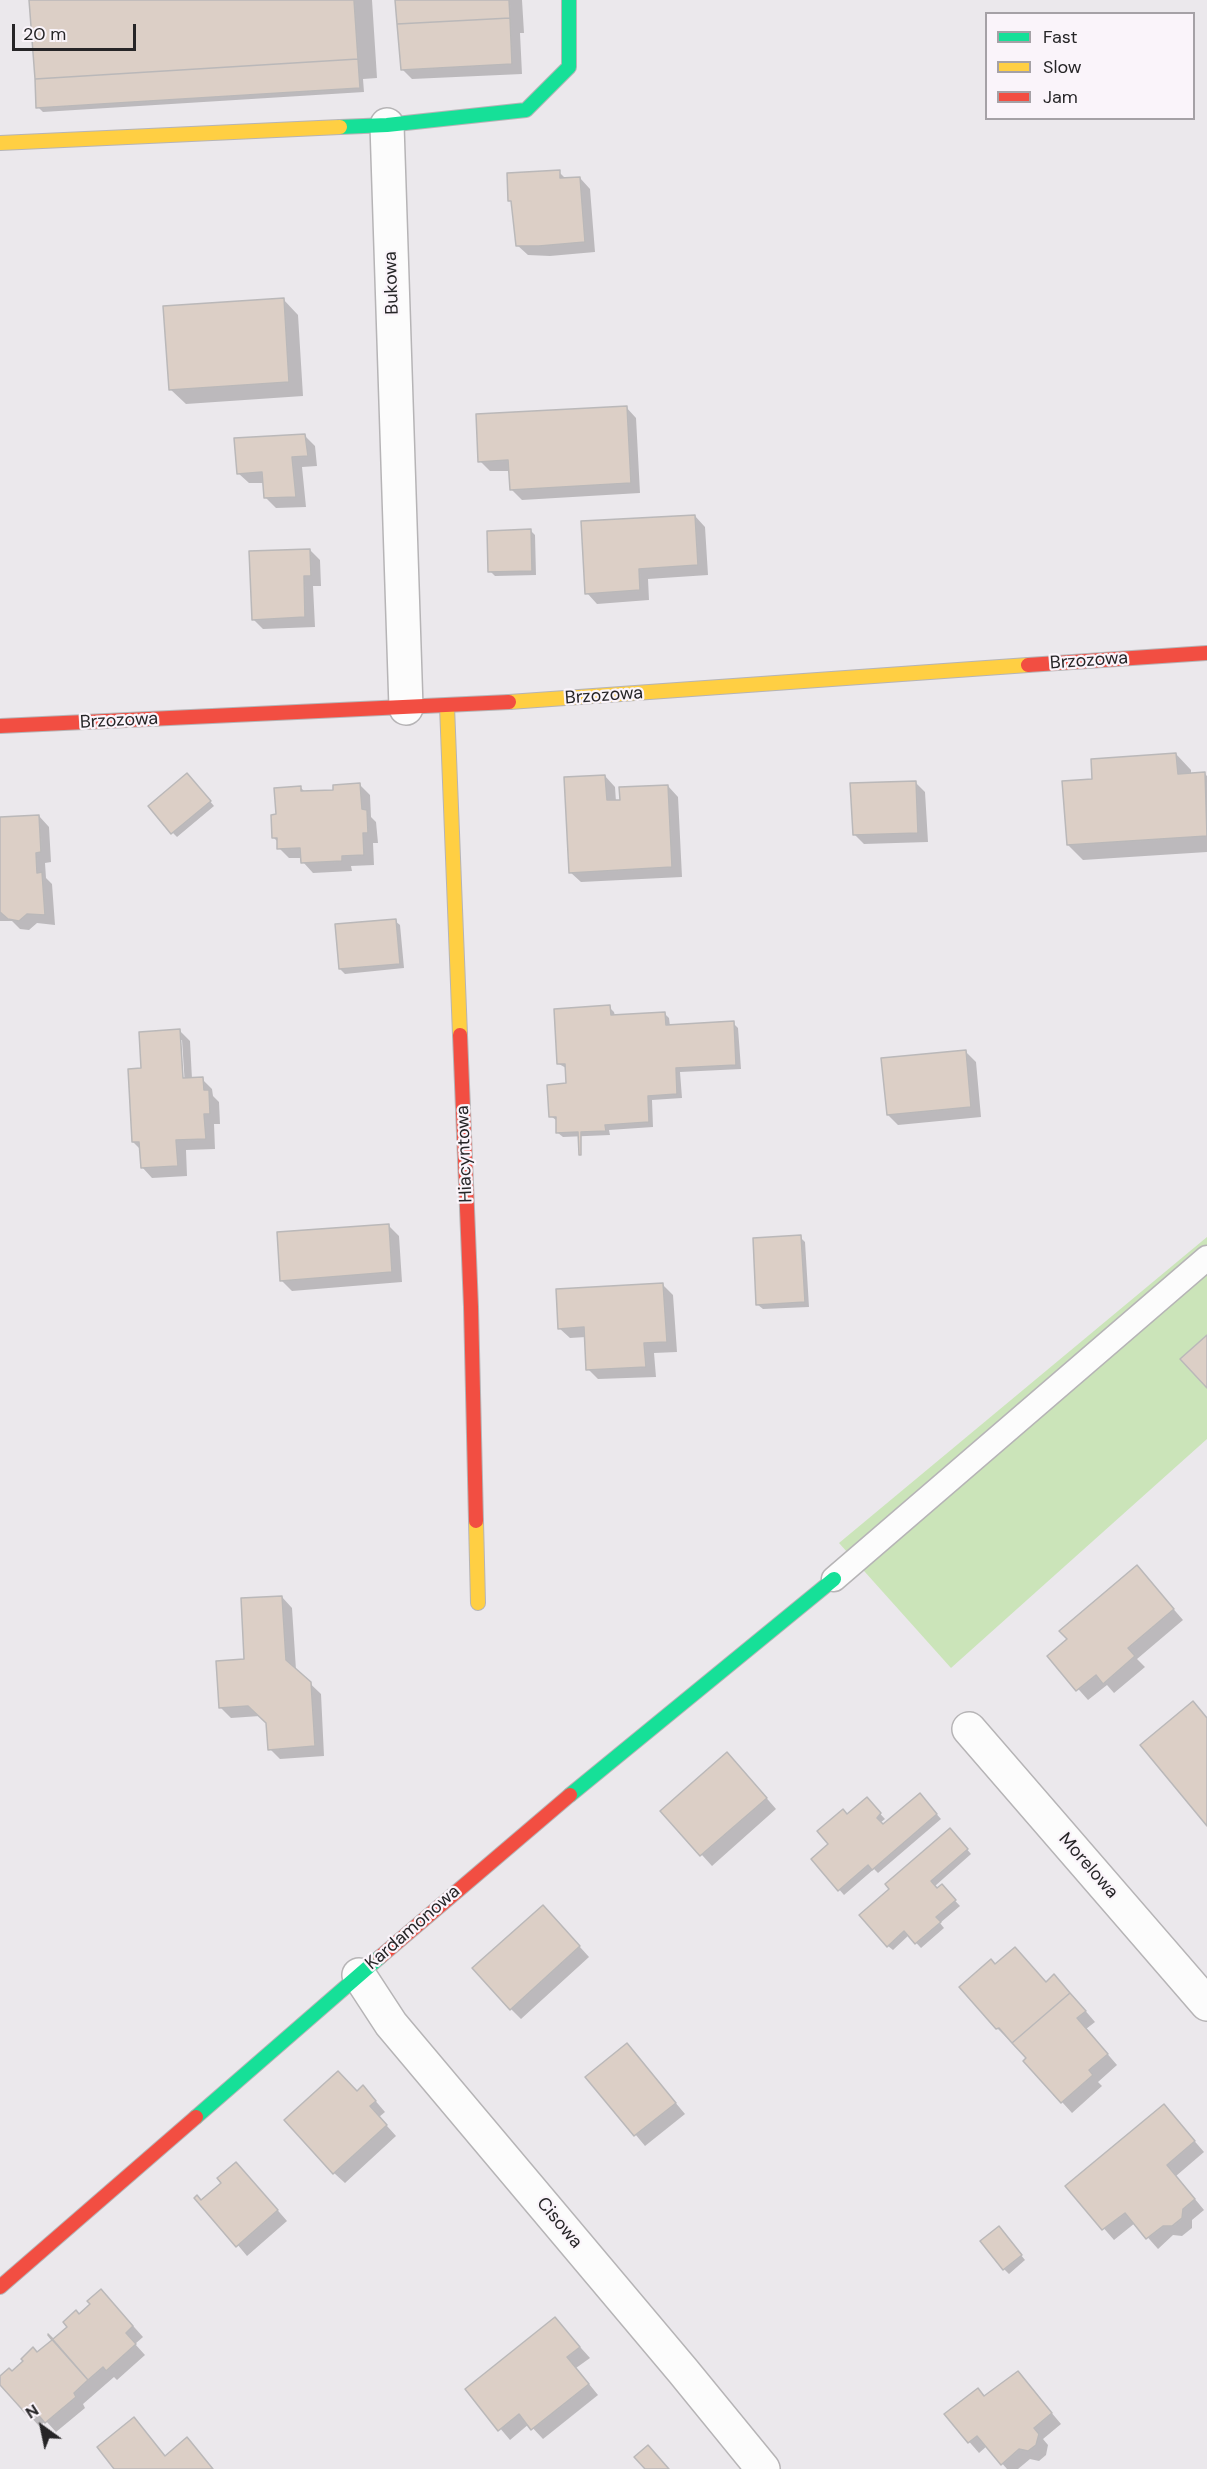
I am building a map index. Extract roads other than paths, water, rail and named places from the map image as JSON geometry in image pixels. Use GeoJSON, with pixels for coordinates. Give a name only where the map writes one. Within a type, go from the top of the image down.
{"type":"FeatureCollection","features":[{"type":"Feature","properties":{"kind":"street"},"geometry":{"type":"LineString","coordinates":[[0,142],[387,125],[526,110],[569,67],[568,0]]}},
{"type":"Feature","properties":{"kind":"street","name":"Bukowa"},"geometry":{"type":"LineString","coordinates":[[387,125],[405,708]]}},
{"type":"Feature","properties":{"kind":"street","name":"Brzozowa"},"geometry":{"type":"LineString","coordinates":[[0,726],[447,706],[1207,653]]}},
{"type":"Feature","properties":{"kind":"street","name":"Hiacyntowa"},"geometry":{"type":"LineString","coordinates":[[447,706],[471,1307],[478,1603]]}},
{"type":"Feature","properties":{"kind":"street","name":"Kardamonowa"},"geometry":{"type":"LineString","coordinates":[[0,2287],[504,1849],[834,1580]]}},
{"type":"Feature","properties":{"kind":"street","name":"Morelowa"},"geometry":{"type":"LineString","coordinates":[[969,1729],[1207,2004]]}},
{"type":"Feature","properties":{"kind":"street","name":"Cisowa"},"geometry":{"type":"LineString","coordinates":[[359,1975],[391,2024],[684,2371],[763,2469]]}},
{"type":"Feature","properties":{"kind":"lane"},"geometry":{"type":"LineString","coordinates":[[834,1580],[1207,1258]]}}]}
